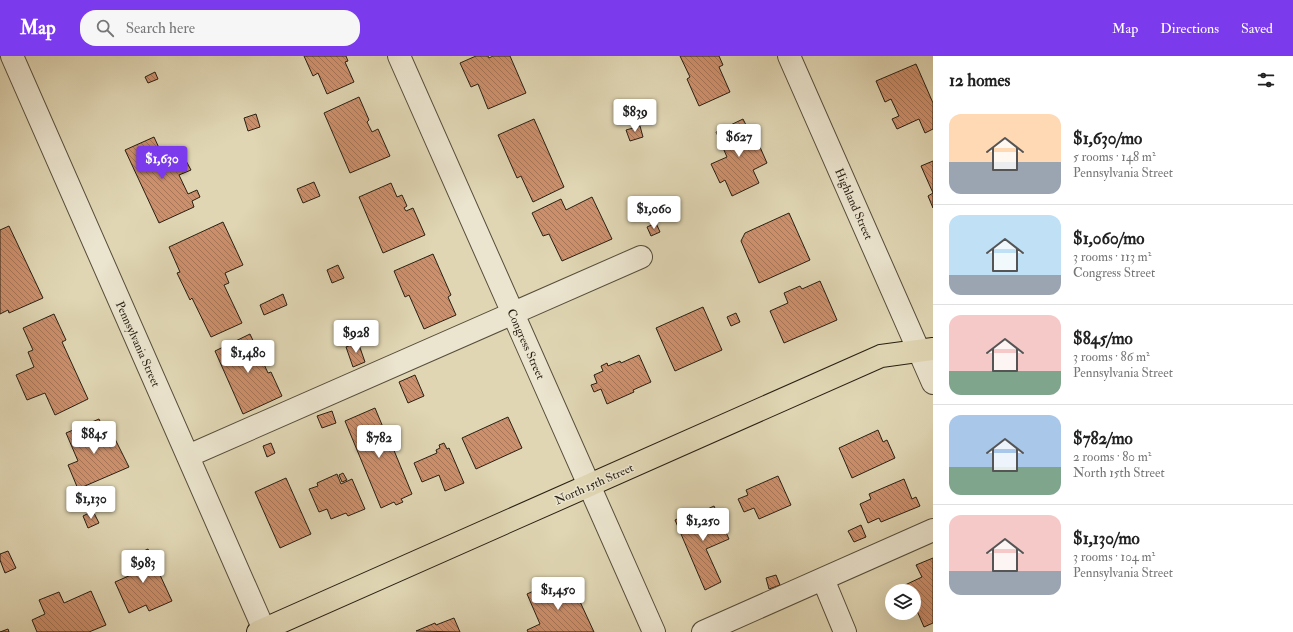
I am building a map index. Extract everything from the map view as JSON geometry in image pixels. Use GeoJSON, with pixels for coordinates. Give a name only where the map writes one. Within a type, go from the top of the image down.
{"type":"FeatureCollection","features":[{"type":"Feature","properties":{"kind":"main road","name":"North 15th Street"},"geometry":{"type":"LineString","coordinates":[[262,631],[881,356],[926,350]]}},
{"type":"Feature","properties":{"kind":"street","name":"Pennsylvania Street"},"geometry":{"type":"LineString","coordinates":[[12,56],[188,456],[262,631]]}},
{"type":"Feature","properties":{"kind":"street","name":"Congress Street"},"geometry":{"type":"LineString","coordinates":[[399,56],[654,632]]}},
{"type":"Feature","properties":{"kind":"street","name":"Highland Street"},"geometry":{"type":"LineString","coordinates":[[789,56],[926,350],[933,383]]}},
{"type":"Feature","properties":{"kind":"street"},"geometry":{"type":"LineString","coordinates":[[188,456],[513,315],[641,257]]}},
{"type":"Feature","properties":{"kind":"street"},"geometry":{"type":"LineString","coordinates":[[703,632],[933,530]]}},
{"type":"Feature","properties":{"kind":"street"},"geometry":{"type":"LineString","coordinates":[[823,579],[845,632]]}},
{"type":"Feature","properties":{"kind":"building"},"geometry":{"type":"Polygon","coordinates":[[[304,56],[346,56],[348,61],[345,62],[354,82],[327,94],[318,73],[313,76],[304,56]]]}},
{"type":"Feature","properties":{"kind":"building"},"geometry":{"type":"Polygon","coordinates":[[[476,56],[488,56],[489,58],[493,56],[510,56],[526,93],[488,109],[478,84],[471,87],[460,63],[476,56]]]}},
{"type":"Feature","properties":{"kind":"building"},"geometry":{"type":"Polygon","coordinates":[[[680,56],[719,56],[723,65],[719,67],[730,92],[699,106],[687,79],[690,77],[680,56]]]}},
{"type":"Feature","properties":{"kind":"building"},"geometry":{"type":"Polygon","coordinates":[[[916,64],[933,103],[933,129],[925,133],[919,119],[897,129],[892,119],[899,116],[891,99],[885,102],[876,81],[916,64]]]}},
{"type":"Feature","properties":{"kind":"building"},"geometry":{"type":"Polygon","coordinates":[[[155,72],[158,79],[148,83],[145,77],[155,72]]]}},
{"type":"Feature","properties":{"kind":"building"},"geometry":{"type":"Polygon","coordinates":[[[359,97],[369,120],[367,122],[372,132],[378,129],[390,156],[350,173],[324,113],[359,97]]]}},
{"type":"Feature","properties":{"kind":"building"},"geometry":{"type":"Polygon","coordinates":[[[256,114],[260,127],[248,131],[244,118],[256,114]]]}},
{"type":"Feature","properties":{"kind":"building"},"geometry":{"type":"Polygon","coordinates":[[[534,119],[564,187],[533,202],[521,176],[517,178],[498,135],[534,119]]]}},
{"type":"Feature","properties":{"kind":"building"},"geometry":{"type":"Polygon","coordinates":[[[743,119],[753,139],[756,138],[767,163],[753,170],[759,183],[732,196],[725,180],[720,183],[711,164],[727,157],[716,132],[743,119]]]}},
{"type":"Feature","properties":{"kind":"building"},"geometry":{"type":"Polygon","coordinates":[[[640,126],[643,137],[630,141],[626,130],[640,126]]]}},
{"type":"Feature","properties":{"kind":"building"},"geometry":{"type":"Polygon","coordinates":[[[154,137],[166,163],[183,155],[191,170],[179,175],[188,194],[197,190],[200,197],[192,201],[194,207],[159,223],[125,150],[154,137]]]}},
{"type":"Feature","properties":{"kind":"building"},"geometry":{"type":"Polygon","coordinates":[[[933,161],[933,193],[921,166],[933,161]]]}},
{"type":"Feature","properties":{"kind":"building"},"geometry":{"type":"Polygon","coordinates":[[[314,182],[320,196],[303,203],[297,189],[314,182]]]}},
{"type":"Feature","properties":{"kind":"building"},"geometry":{"type":"Polygon","coordinates":[[[391,183],[397,197],[402,195],[407,206],[404,208],[406,211],[413,208],[425,235],[383,253],[359,197],[391,183]]]}},
{"type":"Feature","properties":{"kind":"building"},"geometry":{"type":"Polygon","coordinates":[[[933,193],[933,208],[928,196],[933,193]]]}},
{"type":"Feature","properties":{"kind":"building"},"geometry":{"type":"Polygon","coordinates":[[[592,197],[612,239],[562,261],[549,234],[543,236],[532,213],[561,199],[566,210],[592,197]]]}},
{"type":"Feature","properties":{"kind":"building"},"geometry":{"type":"Polygon","coordinates":[[[789,213],[810,260],[759,283],[741,241],[745,233],[789,213]]]}},
{"type":"Feature","properties":{"kind":"building"},"geometry":{"type":"Polygon","coordinates":[[[223,222],[243,265],[225,273],[229,283],[224,285],[242,323],[211,337],[192,298],[190,300],[177,273],[180,272],[169,247],[223,222]]]}},
{"type":"Feature","properties":{"kind":"building"},"geometry":{"type":"Polygon","coordinates":[[[656,223],[660,232],[651,236],[647,227],[656,223]]]}},
{"type":"Feature","properties":{"kind":"building"},"geometry":{"type":"Polygon","coordinates":[[[9,226],[43,298],[9,313],[8,310],[0,314],[0,230],[9,226]]]}},
{"type":"Feature","properties":{"kind":"building"},"geometry":{"type":"Polygon","coordinates":[[[433,254],[451,295],[448,297],[456,315],[424,329],[409,295],[405,297],[394,271],[433,254]]]}},
{"type":"Feature","properties":{"kind":"building"},"geometry":{"type":"Polygon","coordinates":[[[338,265],[344,278],[332,283],[327,270],[338,265]]]}},
{"type":"Feature","properties":{"kind":"building"},"geometry":{"type":"Polygon","coordinates":[[[820,281],[837,320],[784,343],[770,311],[788,303],[784,293],[800,286],[802,289],[820,281]]]}},
{"type":"Feature","properties":{"kind":"building"},"geometry":{"type":"Polygon","coordinates":[[[283,294],[287,305],[264,315],[260,305],[283,294]]]}},
{"type":"Feature","properties":{"kind":"building"},"geometry":{"type":"Polygon","coordinates":[[[703,307],[722,350],[675,371],[656,328],[703,307]]]}},
{"type":"Feature","properties":{"kind":"building"},"geometry":{"type":"Polygon","coordinates":[[[736,313],[740,322],[731,326],[727,317],[736,313]]]}},
{"type":"Feature","properties":{"kind":"building"},"geometry":{"type":"Polygon","coordinates":[[[54,314],[66,340],[62,342],[88,399],[55,415],[45,393],[27,400],[16,375],[34,367],[28,352],[33,350],[23,328],[54,314]]]}},
{"type":"Feature","properties":{"kind":"building"},"geometry":{"type":"Polygon","coordinates":[[[250,334],[268,373],[271,372],[282,396],[243,414],[215,351],[250,334]]]}},
{"type":"Feature","properties":{"kind":"building"},"geometry":{"type":"Polygon","coordinates":[[[358,342],[365,362],[353,367],[346,347],[358,342]]]}},
{"type":"Feature","properties":{"kind":"building"},"geometry":{"type":"Polygon","coordinates":[[[639,355],[651,382],[633,390],[634,392],[607,404],[601,389],[594,392],[591,385],[597,383],[594,375],[603,371],[601,366],[607,363],[608,366],[620,361],[621,363],[639,355]]]}},
{"type":"Feature","properties":{"kind":"building"},"geometry":{"type":"Polygon","coordinates":[[[415,375],[424,396],[408,403],[399,382],[415,375]]]}},
{"type":"Feature","properties":{"kind":"building"},"geometry":{"type":"Polygon","coordinates":[[[375,408],[385,432],[376,436],[378,440],[388,436],[412,494],[401,499],[403,502],[396,505],[394,502],[381,508],[345,421],[375,408]]]}},
{"type":"Feature","properties":{"kind":"building"},"geometry":{"type":"Polygon","coordinates":[[[332,411],[336,423],[322,428],[317,416],[332,411]]]}},
{"type":"Feature","properties":{"kind":"building"},"geometry":{"type":"Polygon","coordinates":[[[508,417],[522,448],[476,469],[462,438],[508,417]]]}},
{"type":"Feature","properties":{"kind":"building"},"geometry":{"type":"Polygon","coordinates":[[[99,419],[109,441],[115,439],[129,467],[78,489],[68,465],[78,461],[66,433],[99,419]]]}},
{"type":"Feature","properties":{"kind":"building"},"geometry":{"type":"Polygon","coordinates":[[[878,430],[883,442],[887,440],[895,458],[852,478],[839,448],[878,430]]]}},
{"type":"Feature","properties":{"kind":"building"},"geometry":{"type":"Polygon","coordinates":[[[271,443],[275,453],[267,457],[263,446],[271,443]]]}},
{"type":"Feature","properties":{"kind":"building"},"geometry":{"type":"Polygon","coordinates":[[[444,443],[447,449],[449,448],[464,483],[445,491],[439,475],[422,482],[414,463],[437,453],[436,450],[440,448],[439,445],[444,443]]]}},
{"type":"Feature","properties":{"kind":"building"},"geometry":{"type":"Polygon","coordinates":[[[343,473],[347,480],[342,482],[339,475],[343,473]]]}},
{"type":"Feature","properties":{"kind":"building"},"geometry":{"type":"Polygon","coordinates":[[[337,474],[341,484],[352,479],[365,509],[348,516],[346,513],[331,519],[327,509],[319,512],[309,489],[318,486],[317,483],[337,474]]]}},
{"type":"Feature","properties":{"kind":"building"},"geometry":{"type":"Polygon","coordinates":[[[778,476],[791,505],[759,519],[754,508],[744,512],[738,499],[748,495],[746,490],[778,476]]]}},
{"type":"Feature","properties":{"kind":"building"},"geometry":{"type":"Polygon","coordinates":[[[286,478],[311,534],[280,548],[255,492],[286,478]]]}},
{"type":"Feature","properties":{"kind":"building"},"geometry":{"type":"Polygon","coordinates":[[[904,479],[912,499],[916,497],[920,506],[881,522],[879,518],[868,523],[860,504],[871,499],[869,494],[904,479]]]}},
{"type":"Feature","properties":{"kind":"building"},"geometry":{"type":"Polygon","coordinates":[[[714,506],[729,539],[706,549],[721,582],[705,590],[675,520],[697,510],[699,513],[714,506]]]}},
{"type":"Feature","properties":{"kind":"building"},"geometry":{"type":"Polygon","coordinates":[[[93,511],[99,523],[88,528],[83,516],[93,511]]]}},
{"type":"Feature","properties":{"kind":"building"},"geometry":{"type":"Polygon","coordinates":[[[861,525],[866,537],[854,542],[848,531],[861,525]]]}},
{"type":"Feature","properties":{"kind":"building"},"geometry":{"type":"Polygon","coordinates":[[[148,549],[172,601],[149,611],[146,605],[129,613],[115,582],[131,575],[125,560],[148,549]]]}},
{"type":"Feature","properties":{"kind":"building"},"geometry":{"type":"Polygon","coordinates":[[[8,551],[16,568],[5,573],[0,560],[0,554],[8,551]]]}},
{"type":"Feature","properties":{"kind":"building"},"geometry":{"type":"Polygon","coordinates":[[[933,558],[933,623],[924,627],[921,620],[921,584],[907,584],[922,577],[916,565],[933,558]]]}},
{"type":"Feature","properties":{"kind":"building"},"geometry":{"type":"Polygon","coordinates":[[[776,575],[780,585],[769,589],[766,578],[776,575]]]}},
{"type":"Feature","properties":{"kind":"building"},"geometry":{"type":"Polygon","coordinates":[[[560,579],[568,597],[576,593],[594,632],[528,632],[527,630],[540,624],[527,594],[560,579]]]}},
{"type":"Feature","properties":{"kind":"building"},"geometry":{"type":"Polygon","coordinates":[[[91,591],[106,625],[89,632],[37,632],[32,620],[45,614],[39,600],[59,592],[64,603],[91,591]]]}},
{"type":"Feature","properties":{"kind":"building"},"geometry":{"type":"Polygon","coordinates":[[[454,618],[460,632],[416,631],[435,623],[436,625],[454,618]]]}},
{"type":"Feature","properties":{"kind":"building"},"geometry":{"type":"Polygon","coordinates":[[[8,629],[9,632],[0,632],[8,629]]]}}]}
